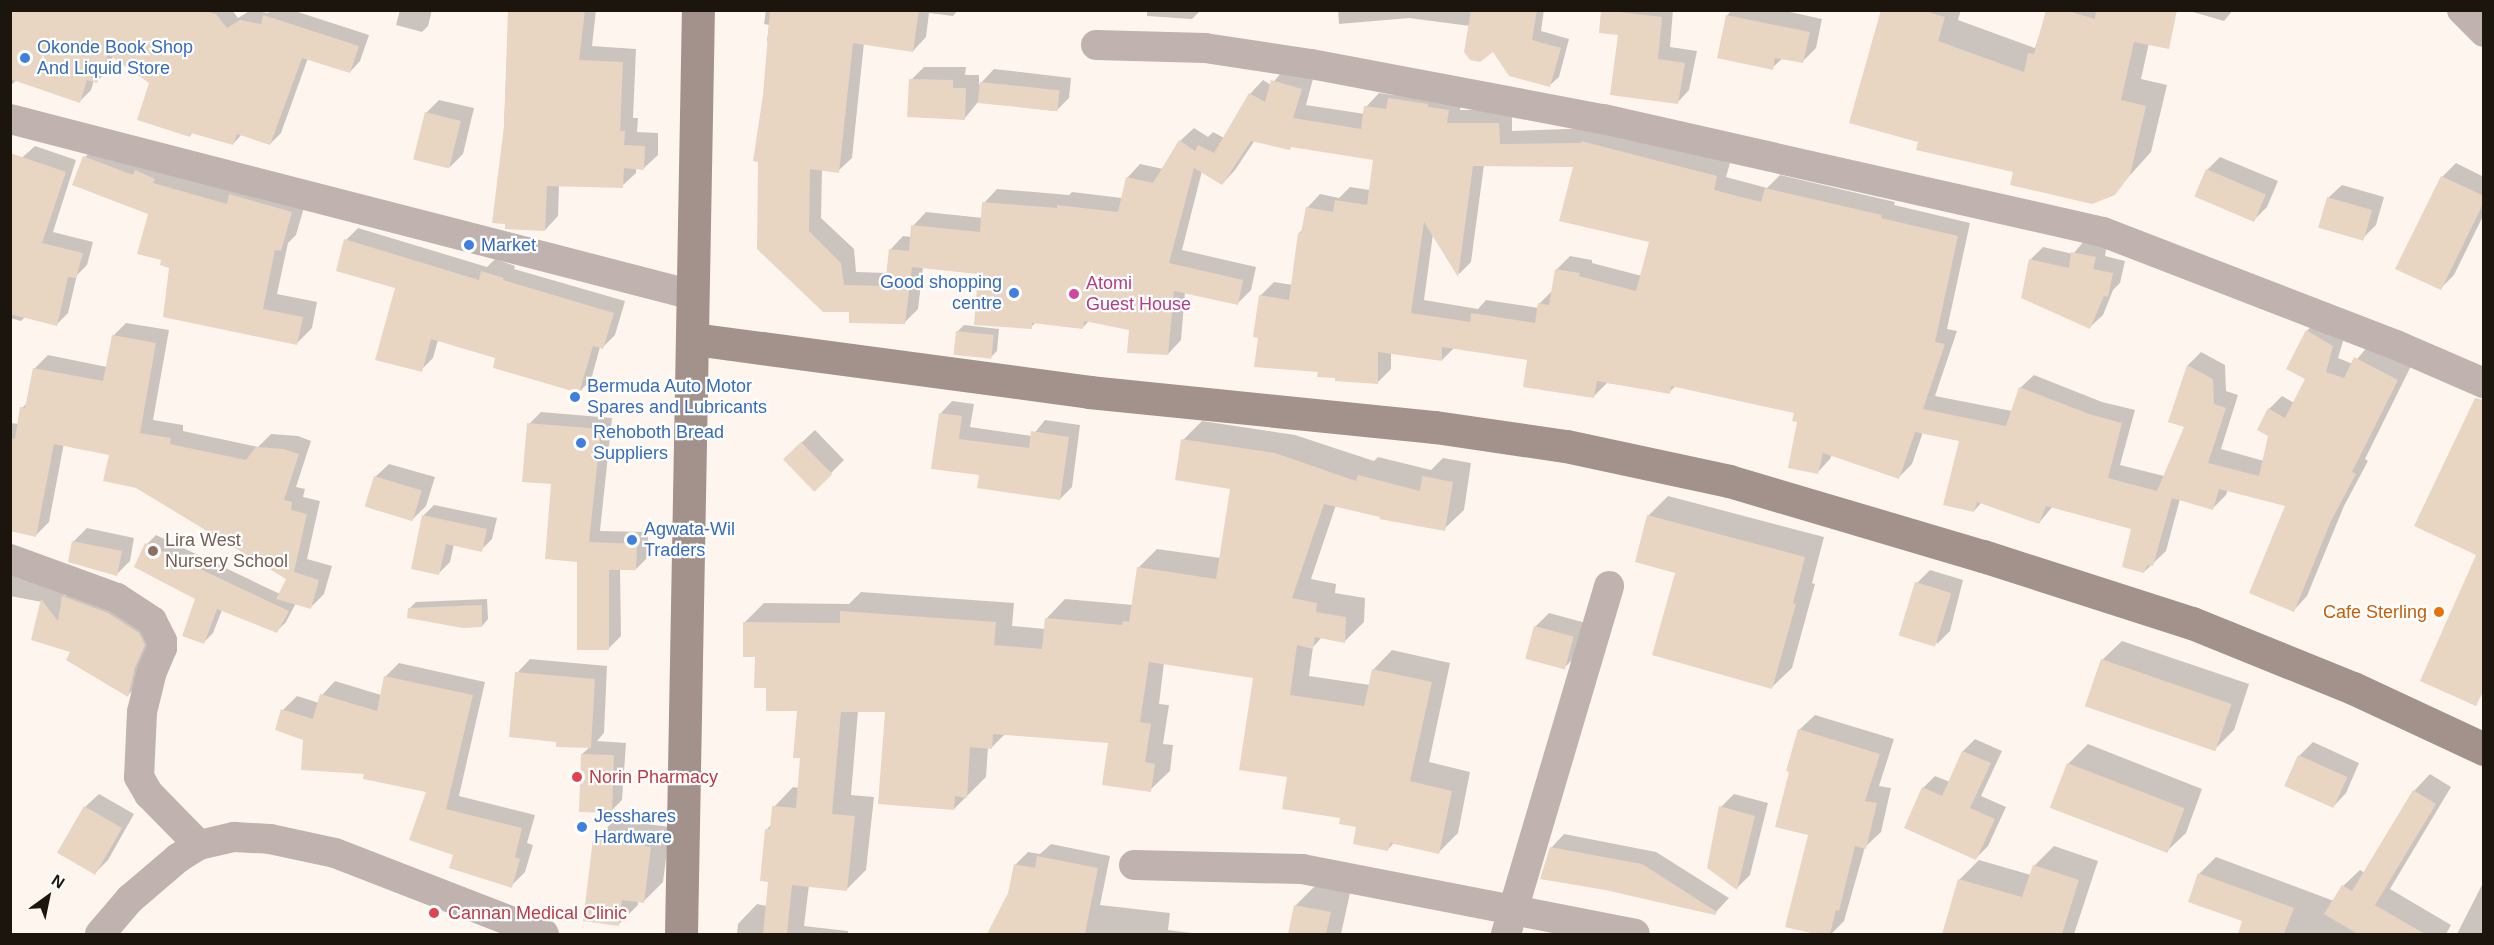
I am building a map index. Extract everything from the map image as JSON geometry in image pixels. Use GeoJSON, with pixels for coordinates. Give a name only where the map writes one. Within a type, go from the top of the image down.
{"type":"FeatureCollection","features":[{"type":"Feature","properties":{"kind":"street"},"geometry":{"type":"LineString","coordinates":[[681,934],[694,339],[698,10]]}},
{"type":"Feature","properties":{"kind":"street"},"geometry":{"type":"LineString","coordinates":[[2462,10],[2484,32]]}},
{"type":"Feature","properties":{"kind":"street"},"geometry":{"type":"LineString","coordinates":[[1096,45],[1205,48],[1311,64],[1603,119],[2103,232],[2396,345],[2484,383]]}},
{"type":"Feature","properties":{"kind":"street"},"geometry":{"type":"LineString","coordinates":[[10,119],[693,295]]}},
{"type":"Feature","properties":{"kind":"street"},"geometry":{"type":"LineString","coordinates":[[694,339],[1089,392],[1436,427],[1566,446],[1729,481],[1983,556],[2192,622],[2353,688],[2484,749]]}},
{"type":"Feature","properties":{"kind":"street"},"geometry":{"type":"LineString","coordinates":[[10,559],[117,598],[152,621],[162,641],[162,648],[152,671],[142,712],[139,777],[149,794],[199,845]]}},
{"type":"Feature","properties":{"kind":"street"},"geometry":{"type":"LineString","coordinates":[[1509,923],[1609,586]]}},
{"type":"Feature","properties":{"kind":"street"},"geometry":{"type":"LineString","coordinates":[[100,934],[130,899],[161,871],[199,845],[234,837],[270,839],[335,853],[544,934]]}},
{"type":"Feature","properties":{"kind":"street"},"geometry":{"type":"LineString","coordinates":[[1134,865],[1302,869],[1408,889],[1509,923],[1635,934]]}},
{"type":"Feature","properties":{"kind":"building"},"geometry":{"type":"Polygon","coordinates":[[[10,10],[199,10],[216,14],[227,28],[240,20],[261,24],[263,15],[359,46],[350,73],[302,58],[270,145],[237,134],[233,145],[191,133],[190,137],[137,120],[149,83],[108,54],[97,83],[87,80],[80,103],[10,79],[10,10]]]}},
{"type":"Feature","properties":{"kind":"building"},"geometry":{"type":"Polygon","coordinates":[[[508,10],[585,10],[579,60],[623,62],[620,131],[625,131],[624,145],[645,146],[644,170],[624,168],[623,188],[547,186],[545,231],[505,229],[505,224],[492,223],[504,126],[508,10]]]}},
{"type":"Feature","properties":{"kind":"building"},"geometry":{"type":"Polygon","coordinates":[[[770,10],[919,10],[913,52],[853,43],[839,173],[810,169],[809,231],[841,263],[844,285],[885,286],[889,249],[909,251],[911,225],[980,232],[982,202],[1057,208],[1057,205],[1118,212],[1126,177],[1153,183],[1179,140],[1195,151],[1198,145],[1214,153],[1249,93],[1265,102],[1271,80],[1302,89],[1293,118],[1361,129],[1364,106],[1386,109],[1388,98],[1428,104],[1428,107],[1449,110],[1447,123],[1499,123],[1500,144],[1581,143],[1581,141],[1717,176],[1714,190],[1761,202],[1765,188],[1882,215],[1881,218],[1958,236],[1935,342],[1945,344],[1923,409],[2006,426],[2019,387],[2089,414],[2122,423],[2108,478],[2157,491],[2184,427],[2168,422],[2187,365],[2213,379],[2214,404],[2226,408],[2208,463],[2259,476],[2268,436],[2257,430],[2268,408],[2285,418],[2305,379],[2286,369],[2306,330],[2333,346],[2326,372],[2344,378],[2354,357],[2398,380],[2352,472],[2356,474],[2331,521],[2294,612],[2249,593],[2285,506],[2219,489],[2213,510],[2172,498],[2153,566],[2147,565],[2144,573],[2122,567],[2131,529],[2046,506],[2039,524],[1977,502],[1974,512],[1943,505],[1959,441],[1915,432],[1899,479],[1823,453],[1818,474],[1788,468],[1797,422],[1792,421],[1794,413],[1671,386],[1670,394],[1597,381],[1594,398],[1523,387],[1527,360],[1442,347],[1442,361],[1378,352],[1378,384],[1335,381],[1335,378],[1317,377],[1318,372],[1254,367],[1258,338],[1253,337],[1259,295],[1289,300],[1298,233],[1301,233],[1306,207],[1333,212],[1335,200],[1367,205],[1373,160],[1291,147],[1290,150],[1251,141],[1222,185],[1194,168],[1169,263],[1243,280],[1238,305],[1174,291],[1168,355],[1127,353],[1129,330],[1084,321],[1083,329],[1032,323],[1032,329],[974,325],[978,274],[912,267],[905,324],[849,323],[849,312],[823,312],[757,249],[758,162],[753,161],[763,95],[770,10]],[[1473,166],[1458,277],[1424,222],[1411,313],[1470,322],[1471,313],[1535,323],[1538,303],[1549,305],[1555,269],[1580,273],[1579,276],[1636,291],[1649,242],[1559,221],[1573,167],[1473,166]]]}},
{"type":"Feature","properties":{"kind":"building"},"geometry":{"type":"Polygon","coordinates":[[[1471,10],[1537,10],[1532,40],[1561,48],[1550,87],[1509,76],[1493,52],[1480,62],[1470,60],[1464,52],[1471,10]]]}},
{"type":"Feature","properties":{"kind":"building"},"geometry":{"type":"Polygon","coordinates":[[[1601,10],[1662,17],[1658,59],[1685,63],[1678,104],[1610,95],[1618,35],[1599,33],[1601,10]]]}},
{"type":"Feature","properties":{"kind":"building"},"geometry":{"type":"Polygon","coordinates":[[[1881,10],[1921,10],[1945,17],[1938,41],[2024,72],[2028,53],[2034,54],[2046,10],[2065,10],[2095,19],[2096,10],[2177,10],[2169,49],[2134,42],[2121,100],[2146,106],[2130,175],[2115,195],[2092,204],[2010,185],[2013,172],[1916,150],[1918,142],[1849,123],[1881,10]]]}},
{"type":"Feature","properties":{"kind":"building"},"geometry":{"type":"Polygon","coordinates":[[[1726,15],[1810,32],[1803,63],[1775,58],[1773,70],[1717,58],[1726,15]]]}},
{"type":"Feature","properties":{"kind":"building"},"geometry":{"type":"Polygon","coordinates":[[[909,79],[953,80],[953,88],[966,88],[965,120],[907,117],[909,79]]]}},
{"type":"Feature","properties":{"kind":"building"},"geometry":{"type":"Polygon","coordinates":[[[980,82],[1060,90],[1057,111],[978,103],[980,82]]]}},
{"type":"Feature","properties":{"kind":"building"},"geometry":{"type":"Polygon","coordinates":[[[425,112],[461,121],[449,168],[413,160],[425,112]]]}},
{"type":"Feature","properties":{"kind":"building"},"geometry":{"type":"Polygon","coordinates":[[[10,153],[66,172],[42,243],[83,253],[76,278],[68,277],[57,326],[10,314],[10,153]]]}},
{"type":"Feature","properties":{"kind":"building"},"geometry":{"type":"Polygon","coordinates":[[[83,156],[133,175],[135,170],[155,179],[153,183],[227,204],[229,194],[292,212],[281,251],[275,250],[263,309],[303,317],[297,345],[163,317],[169,268],[160,265],[161,260],[137,254],[148,214],[72,185],[83,156]]]}},
{"type":"Feature","properties":{"kind":"building"},"geometry":{"type":"Polygon","coordinates":[[[2206,169],[2266,194],[2254,222],[2194,197],[2206,169]]]}},
{"type":"Feature","properties":{"kind":"building"},"geometry":{"type":"Polygon","coordinates":[[[2441,176],[2484,196],[2484,202],[2441,290],[2395,269],[2441,176]]]}},
{"type":"Feature","properties":{"kind":"building"},"geometry":{"type":"Polygon","coordinates":[[[2327,197],[2372,210],[2363,241],[2318,228],[2327,197]]]}},
{"type":"Feature","properties":{"kind":"building"},"geometry":{"type":"Polygon","coordinates":[[[344,239],[479,280],[481,271],[504,278],[503,280],[614,313],[603,349],[593,346],[579,393],[493,368],[495,358],[431,339],[422,372],[375,360],[395,288],[336,271],[344,239]]]}},
{"type":"Feature","properties":{"kind":"building"},"geometry":{"type":"Polygon","coordinates":[[[2071,252],[2096,257],[2093,269],[2113,273],[2108,297],[2104,296],[2090,329],[2021,298],[2029,259],[2069,268],[2071,252]]]}},
{"type":"Feature","properties":{"kind":"building"},"geometry":{"type":"Polygon","coordinates":[[[956,331],[994,335],[991,359],[953,355],[956,331]]]}},
{"type":"Feature","properties":{"kind":"building"},"geometry":{"type":"Polygon","coordinates":[[[112,335],[156,343],[140,433],[171,438],[170,444],[246,460],[256,447],[284,449],[299,454],[284,500],[292,502],[291,510],[307,514],[294,572],[319,580],[311,609],[276,599],[286,579],[136,488],[103,481],[109,455],[54,444],[36,537],[10,531],[10,438],[15,439],[20,407],[25,408],[33,368],[103,381],[112,335]]]}},
{"type":"Feature","properties":{"kind":"building"},"geometry":{"type":"Polygon","coordinates":[[[2475,398],[2484,400],[2484,690],[2476,706],[2420,681],[2476,555],[2414,526],[2475,398]]]}},
{"type":"Feature","properties":{"kind":"building"},"geometry":{"type":"Polygon","coordinates":[[[939,413],[962,416],[959,439],[1029,448],[1031,431],[1069,437],[1060,500],[977,488],[979,475],[931,469],[939,413]]]}},
{"type":"Feature","properties":{"kind":"building"},"geometry":{"type":"Polygon","coordinates":[[[527,423],[601,429],[589,542],[637,544],[636,570],[609,570],[609,650],[577,650],[577,562],[545,559],[551,484],[522,482],[527,423]]]}},
{"type":"Feature","properties":{"kind":"building"},"geometry":{"type":"Polygon","coordinates":[[[1181,439],[1275,453],[1356,481],[1358,475],[1420,491],[1422,476],[1453,482],[1445,531],[1379,519],[1380,517],[1324,504],[1292,598],[1317,603],[1316,612],[1346,617],[1345,643],[1315,637],[1313,649],[1297,645],[1290,695],[1364,706],[1372,669],[1432,682],[1410,781],[1452,791],[1439,854],[1390,843],[1388,851],[1353,844],[1356,827],[1339,824],[1340,818],[1282,809],[1287,777],[1239,770],[1253,678],[1149,662],[1140,722],[1151,724],[1145,762],[1155,764],[1151,792],[1102,785],[1108,743],[993,734],[992,749],[970,747],[967,798],[955,796],[954,810],[878,804],[885,712],[841,712],[832,814],[855,816],[847,891],[792,885],[787,934],[763,934],[768,882],[760,881],[765,829],[770,829],[772,806],[796,808],[800,758],[793,758],[797,711],[766,711],[766,688],[754,688],[755,657],[743,657],[743,622],[840,623],[840,611],[996,622],[994,645],[1042,649],[1045,618],[1122,625],[1123,621],[1129,622],[1137,567],[1216,579],[1230,489],[1175,480],[1181,439]]]}},
{"type":"Feature","properties":{"kind":"building"},"geometry":{"type":"Polygon","coordinates":[[[801,442],[832,474],[814,492],[783,459],[801,442]]]}},
{"type":"Feature","properties":{"kind":"building"},"geometry":{"type":"Polygon","coordinates":[[[374,476],[422,491],[412,521],[365,507],[374,476]]]}},
{"type":"Feature","properties":{"kind":"building"},"geometry":{"type":"Polygon","coordinates":[[[422,515],[487,529],[482,552],[446,544],[439,575],[411,569],[422,515]]]}},
{"type":"Feature","properties":{"kind":"building"},"geometry":{"type":"Polygon","coordinates":[[[1647,515],[1805,557],[1793,603],[1796,604],[1772,689],[1652,655],[1675,573],[1635,562],[1647,515]]]}},
{"type":"Feature","properties":{"kind":"building"},"geometry":{"type":"Polygon","coordinates":[[[72,541],[122,551],[117,576],[68,562],[72,541]]]}},
{"type":"Feature","properties":{"kind":"building"},"geometry":{"type":"Polygon","coordinates":[[[145,543],[289,611],[277,633],[217,609],[204,644],[182,636],[195,599],[134,567],[145,543]]]}},
{"type":"Feature","properties":{"kind":"building"},"geometry":{"type":"Polygon","coordinates":[[[1915,582],[1951,593],[1935,647],[1899,636],[1915,582]]]}},
{"type":"Feature","properties":{"kind":"building"},"geometry":{"type":"Polygon","coordinates":[[[62,596],[108,613],[139,633],[145,645],[135,667],[128,697],[66,660],[70,652],[31,640],[41,599],[58,621],[62,596]]]}},
{"type":"Feature","properties":{"kind":"building"},"geometry":{"type":"Polygon","coordinates":[[[482,605],[482,627],[463,628],[407,618],[408,608],[482,605]]]}},
{"type":"Feature","properties":{"kind":"building"},"geometry":{"type":"Polygon","coordinates":[[[1534,626],[1574,637],[1565,669],[1525,659],[1534,626]]]}},
{"type":"Feature","properties":{"kind":"building"},"geometry":{"type":"Polygon","coordinates":[[[2101,659],[2231,704],[2215,751],[2085,706],[2101,659]]]}},
{"type":"Feature","properties":{"kind":"building"},"geometry":{"type":"Polygon","coordinates":[[[515,672],[595,679],[591,748],[556,747],[556,742],[509,737],[515,672]]]}},
{"type":"Feature","properties":{"kind":"building"},"geometry":{"type":"Polygon","coordinates":[[[384,676],[473,695],[446,809],[522,828],[515,857],[520,859],[512,888],[449,868],[453,855],[409,840],[426,792],[363,779],[364,774],[301,770],[303,740],[275,730],[281,709],[313,719],[320,694],[377,711],[384,676]]]}},
{"type":"Feature","properties":{"kind":"building"},"geometry":{"type":"Polygon","coordinates":[[[1798,729],[1880,754],[1865,801],[1877,803],[1866,849],[1855,846],[1839,911],[1836,910],[1830,934],[1815,934],[1785,927],[1808,835],[1775,827],[1789,772],[1786,771],[1798,729]]]}},
{"type":"Feature","properties":{"kind":"building"},"geometry":{"type":"Polygon","coordinates":[[[1962,751],[1991,763],[1970,808],[1995,819],[1976,860],[1904,828],[1922,787],[1942,796],[1962,751]]]}},
{"type":"Feature","properties":{"kind":"building"},"geometry":{"type":"Polygon","coordinates":[[[581,754],[614,755],[612,813],[579,812],[581,754]]]}},
{"type":"Feature","properties":{"kind":"building"},"geometry":{"type":"Polygon","coordinates":[[[2298,755],[2347,777],[2334,808],[2284,786],[2298,755]]]}},
{"type":"Feature","properties":{"kind":"building"},"geometry":{"type":"Polygon","coordinates":[[[2067,763],[2185,808],[2167,853],[2050,808],[2067,763]]]}},
{"type":"Feature","properties":{"kind":"building"},"geometry":{"type":"Polygon","coordinates":[[[2413,790],[2436,804],[2375,905],[2425,934],[2358,934],[2324,914],[2342,885],[2352,891],[2413,790]]]}},
{"type":"Feature","properties":{"kind":"building"},"geometry":{"type":"Polygon","coordinates":[[[84,806],[122,828],[95,875],[57,853],[84,806]]]}},
{"type":"Feature","properties":{"kind":"building"},"geometry":{"type":"Polygon","coordinates":[[[1719,806],[1755,816],[1737,890],[1707,868],[1719,806]]]}},
{"type":"Feature","properties":{"kind":"building"},"geometry":{"type":"Polygon","coordinates":[[[593,839],[651,847],[644,903],[622,900],[619,926],[583,921],[593,839]]]}},
{"type":"Feature","properties":{"kind":"building"},"geometry":{"type":"Polygon","coordinates":[[[1550,847],[1642,864],[1717,912],[1715,915],[1605,890],[1540,879],[1550,847]]]}},
{"type":"Feature","properties":{"kind":"building"},"geometry":{"type":"Polygon","coordinates":[[[1037,856],[1098,868],[1085,934],[987,934],[1008,893],[1014,864],[1035,868],[1037,856]]]}},
{"type":"Feature","properties":{"kind":"building"},"geometry":{"type":"Polygon","coordinates":[[[2033,865],[2079,880],[2062,934],[1942,934],[1958,879],[2022,897],[2033,865]]]}},
{"type":"Feature","properties":{"kind":"building"},"geometry":{"type":"Polygon","coordinates":[[[2198,873],[2294,908],[2284,934],[2238,934],[2242,921],[2188,902],[2198,873]]]}},
{"type":"Feature","properties":{"kind":"building"},"geometry":{"type":"Polygon","coordinates":[[[1294,905],[1331,912],[1326,934],[1288,934],[1294,905]]]}},
{"type":"Feature","properties":{"kind":"place","name":"Okonde Book Shop And Liquid Store"},"geometry":{"type":"Point","coordinates":[25,58]}},
{"type":"Feature","properties":{"kind":"place","name":"Market"},"geometry":{"type":"Point","coordinates":[469,245]}},
{"type":"Feature","properties":{"kind":"place","name":"Good shopping centre"},"geometry":{"type":"Point","coordinates":[1014,293]}},
{"type":"Feature","properties":{"kind":"place","name":"Atomi Guest House"},"geometry":{"type":"Point","coordinates":[1074,294]}},
{"type":"Feature","properties":{"kind":"place","name":"Bermuda Auto Motor Spares and Lubricants"},"geometry":{"type":"Point","coordinates":[575,397]}},
{"type":"Feature","properties":{"kind":"place","name":"Rehoboth Bread Suppliers"},"geometry":{"type":"Point","coordinates":[581,443]}},
{"type":"Feature","properties":{"kind":"place","name":"Agwata-Wil Traders"},"geometry":{"type":"Point","coordinates":[632,540]}},
{"type":"Feature","properties":{"kind":"place","name":"Lira West Nursery School"},"geometry":{"type":"Point","coordinates":[153,551]}},
{"type":"Feature","properties":{"kind":"place","name":"Cafe Sterling"},"geometry":{"type":"Point","coordinates":[2439,612]}},
{"type":"Feature","properties":{"kind":"place","name":"Norin Pharmacy"},"geometry":{"type":"Point","coordinates":[577,777]}},
{"type":"Feature","properties":{"kind":"place","name":"Jesshares Hardware"},"geometry":{"type":"Point","coordinates":[582,827]}},
{"type":"Feature","properties":{"kind":"place","name":"Cannan Medical Clinic"},"geometry":{"type":"Point","coordinates":[434,913]}}]}
